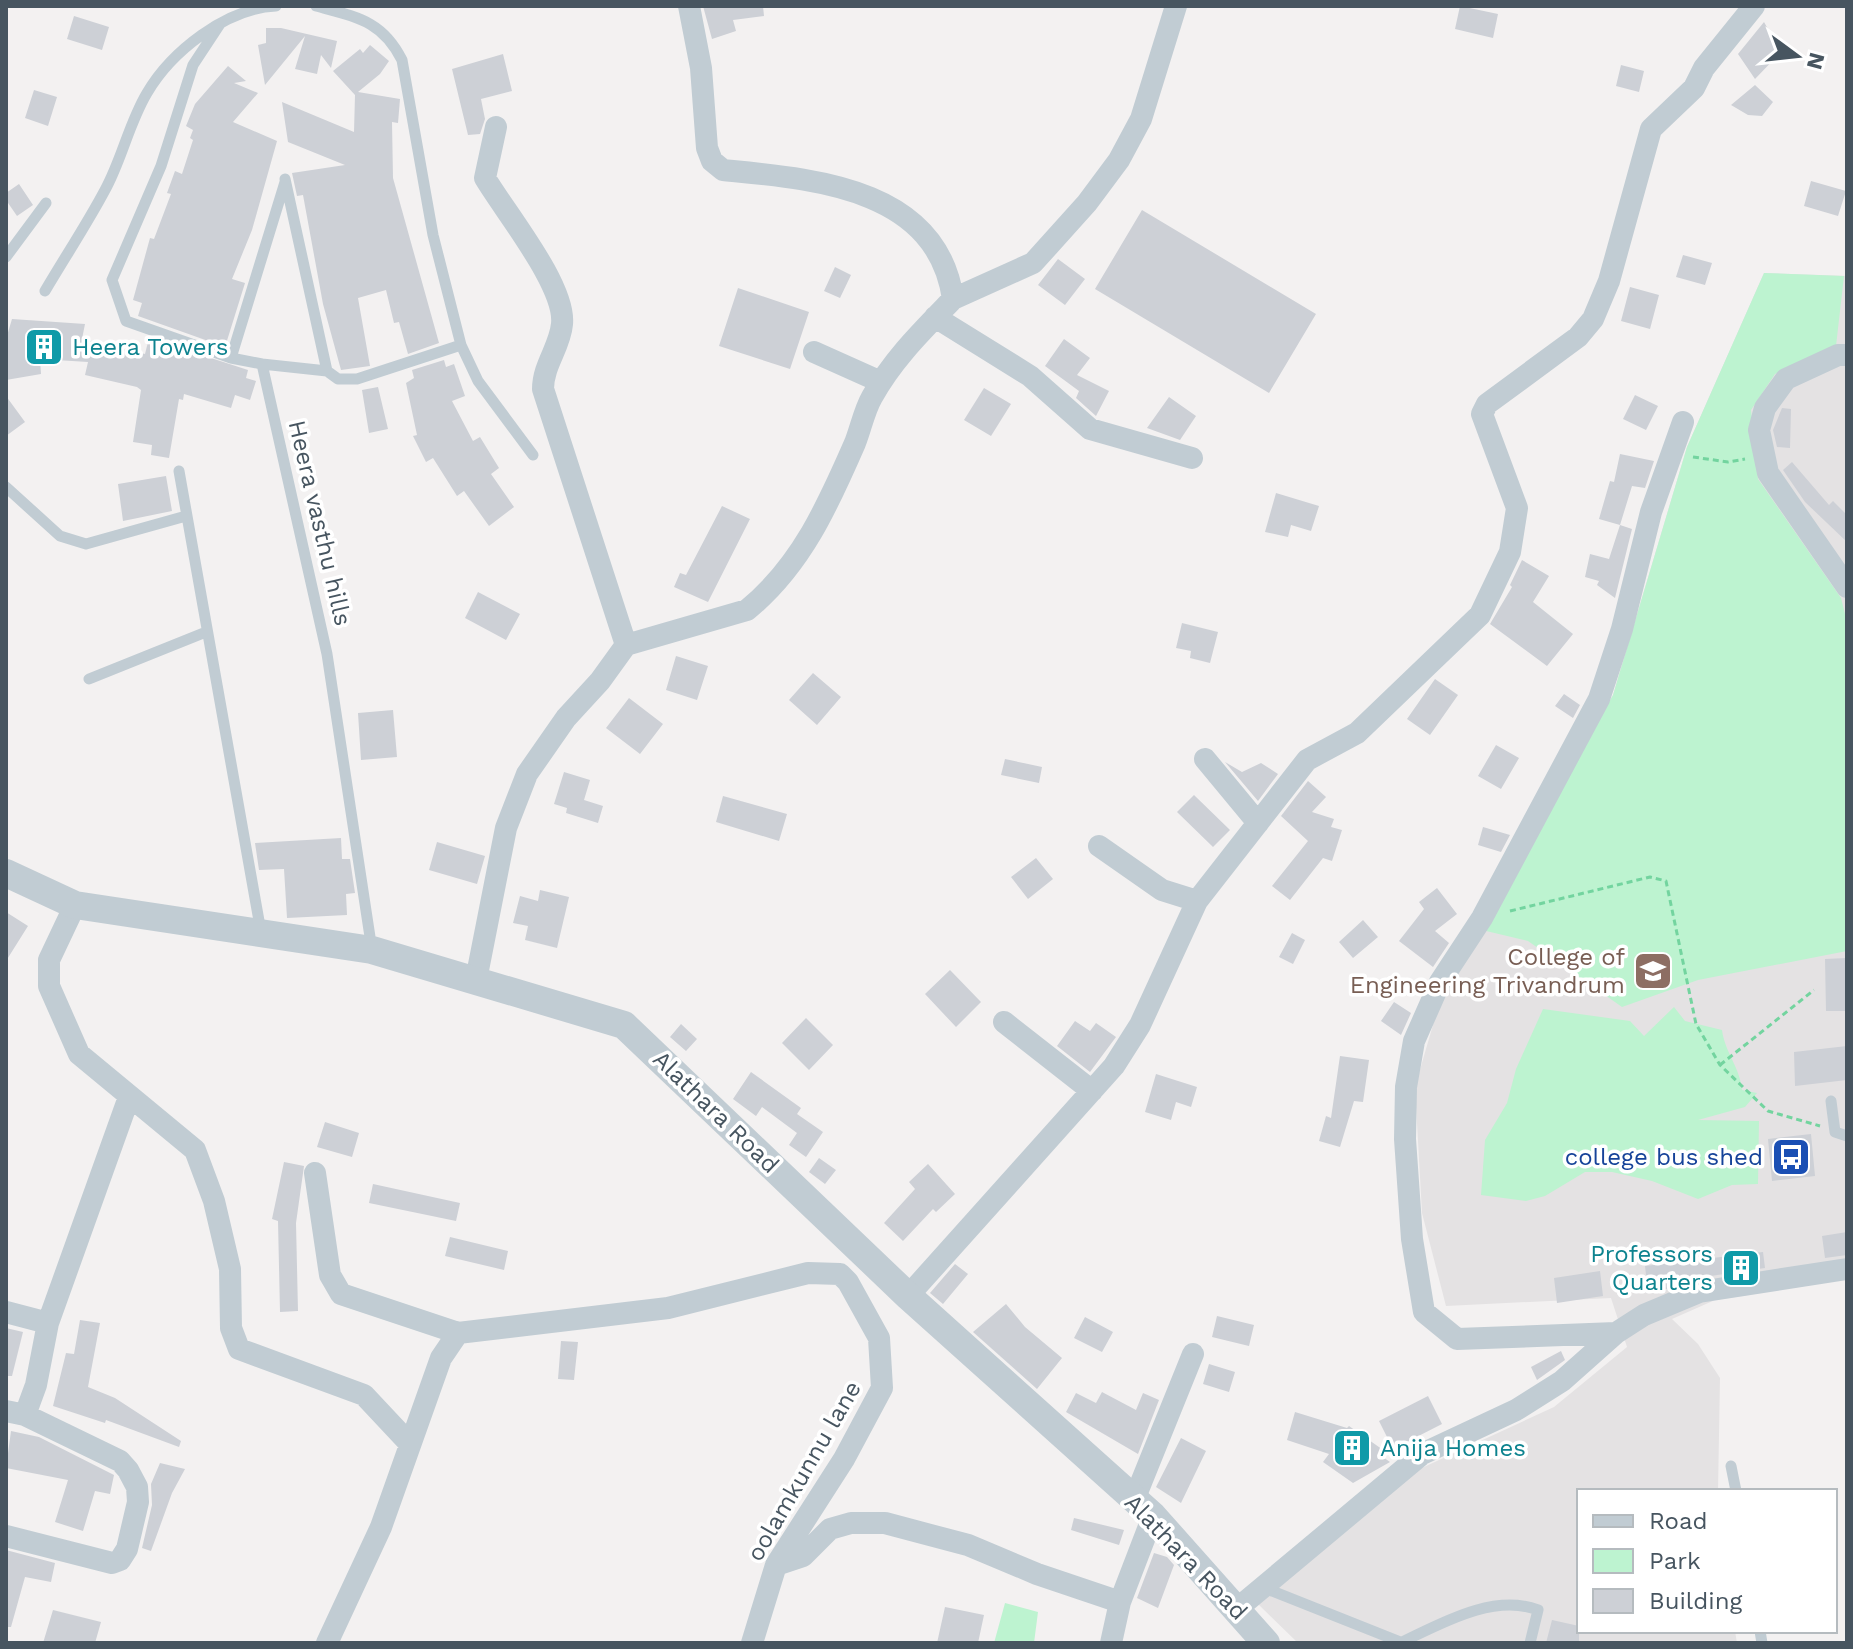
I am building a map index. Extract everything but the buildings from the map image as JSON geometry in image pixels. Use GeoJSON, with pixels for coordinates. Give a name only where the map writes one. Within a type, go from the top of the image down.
{"type":"FeatureCollection","features":[{"type":"Feature","properties":{"kind":"street"},"geometry":{"type":"LineString","coordinates":[[689,6],[701,68],[707,148],[712,161],[723,170],[842,185],[886,205],[914,225],[936,249],[949,270],[953,299]]}},
{"type":"Feature","properties":{"kind":"street"},"geometry":{"type":"LineString","coordinates":[[476,980],[506,828],[527,774],[566,718],[600,681],[626,645],[747,610],[789,569],[820,521],[881,382],[895,359],[953,299],[1033,263],[1087,203],[1119,160],[1141,119],[1176,6]]}},
{"type":"Feature","properties":{"kind":"street"},"geometry":{"type":"LineString","coordinates":[[908,1296],[1114,1066],[1140,1025],[1197,901],[1307,760],[1357,733],[1480,615],[1510,552],[1517,508],[1482,414],[1487,404],[1578,337],[1593,319],[1609,281],[1651,129],[1694,88],[1704,68],[1754,6]]}},
{"type":"Feature","properties":{"kind":"street"},"geometry":{"type":"LineString","coordinates":[[496,127],[485,178],[514,219],[559,301],[562,325],[545,368],[543,389],[626,645]]}},
{"type":"Feature","properties":{"kind":"street"},"geometry":{"type":"LineString","coordinates":[[935,317],[1030,376],[1090,429],[1192,458]]}},
{"type":"Feature","properties":{"kind":"street"},"geometry":{"type":"LineString","coordinates":[[814,352],[881,382]]}},
{"type":"Feature","properties":{"kind":"street"},"geometry":{"type":"LineString","coordinates":[[1847,355],[1838,355],[1786,379],[1765,408],[1759,430],[1768,473],[1847,587]]}},
{"type":"Feature","properties":{"kind":"street"},"geometry":{"type":"LineString","coordinates":[[1616,1333],[1457,1339],[1424,1312],[1412,1239],[1406,1087],[1414,1041],[1440,982],[1482,918],[1599,699],[1622,629],[1651,512],[1683,422]]}},
{"type":"Feature","properties":{"kind":"street"},"geometry":{"type":"LineString","coordinates":[[1205,759],[1258,823]]}},
{"type":"Feature","properties":{"kind":"street"},"geometry":{"type":"LineString","coordinates":[[1099,846],[1162,890],[1197,901]]}},
{"type":"Feature","properties":{"kind":"street","name":"Alathara Road"},"geometry":{"type":"LineString","coordinates":[[6,873],[75,905],[372,950],[624,1025],[908,1296],[1143,1508],[1238,1608],[1266,1643]]}},
{"type":"Feature","properties":{"kind":"street"},"geometry":{"type":"LineString","coordinates":[[75,905],[49,960],[49,986],[79,1054],[195,1150],[214,1201],[230,1269],[231,1328],[239,1349],[364,1395],[409,1443]]}},
{"type":"Feature","properties":{"kind":"street"},"geometry":{"type":"LineString","coordinates":[[1004,1022],[1092,1091]]}},
{"type":"Feature","properties":{"kind":"street"},"geometry":{"type":"LineString","coordinates":[[6,1536],[112,1563],[120,1560],[127,1549],[138,1502],[137,1487],[120,1461],[16,1413],[36,1385],[48,1323],[129,1097]]}},
{"type":"Feature","properties":{"kind":"street"},"geometry":{"type":"LineString","coordinates":[[315,1173],[330,1275],[341,1294],[458,1333],[441,1358],[381,1527],[327,1643]]}},
{"type":"Feature","properties":{"kind":"street","name":"oolamkunnu lane"},"geometry":{"type":"LineString","coordinates":[[458,1333],[668,1308],[808,1273],[840,1274],[848,1282],[879,1338],[882,1388],[844,1459],[776,1565],[752,1643]]}},
{"type":"Feature","properties":{"kind":"street"},"geometry":{"type":"LineString","coordinates":[[1238,1608],[1422,1454],[1516,1410],[1562,1381],[1616,1333],[1644,1315],[1699,1292],[1844,1274]]}},
{"type":"Feature","properties":{"kind":"street"},"geometry":{"type":"LineString","coordinates":[[6,1312],[48,1323]]}},
{"type":"Feature","properties":{"kind":"street"},"geometry":{"type":"LineString","coordinates":[[1111,1643],[1143,1508],[1193,1354]]}},
{"type":"Feature","properties":{"kind":"street"},"geometry":{"type":"LineString","coordinates":[[776,1565],[803,1556],[830,1529],[851,1523],[885,1523],[968,1545],[1037,1574],[1120,1602]]}},
{"type":"Feature","properties":{"kind":"lane"},"geometry":{"type":"LineString","coordinates":[[45,291],[107,188],[146,94],[166,67],[220,24],[264,6],[276,6]]}},
{"type":"Feature","properties":{"kind":"lane"},"geometry":{"type":"LineString","coordinates":[[316,6],[364,19],[391,38],[402,60],[433,235],[461,345],[478,381],[533,455]]}},
{"type":"Feature","properties":{"kind":"lane"},"geometry":{"type":"LineString","coordinates":[[220,24],[193,65],[161,166],[112,280],[126,321],[231,358],[327,371],[338,379],[357,379],[461,345]]}},
{"type":"Feature","properties":{"kind":"lane"},"geometry":{"type":"LineString","coordinates":[[231,358],[285,179],[327,371]]}},
{"type":"Feature","properties":{"kind":"lane"},"geometry":{"type":"LineString","coordinates":[[6,257],[46,203]]}},
{"type":"Feature","properties":{"kind":"lane","name":"Heera vasthu hills"},"geometry":{"type":"LineString","coordinates":[[262,364],[327,654],[372,950]]}},
{"type":"Feature","properties":{"kind":"lane"},"geometry":{"type":"LineString","coordinates":[[179,471],[261,933]]}},
{"type":"Feature","properties":{"kind":"lane"},"geometry":{"type":"LineString","coordinates":[[6,487],[60,536],[86,544],[186,516]]}},
{"type":"Feature","properties":{"kind":"lane"},"geometry":{"type":"LineString","coordinates":[[89,679],[206,632]]}},
{"type":"Feature","properties":{"kind":"lane"},"geometry":{"type":"LineString","coordinates":[[1831,1101],[1841,1134]]}},
{"type":"Feature","properties":{"kind":"lane"},"geometry":{"type":"LineString","coordinates":[[1731,1466],[1736,1489]]}},
{"type":"Feature","properties":{"kind":"lane"},"geometry":{"type":"LineString","coordinates":[[1262,1587],[1402,1643],[1444,1622],[1502,1604],[1524,1605],[1538,1610],[1530,1643]]}},
{"type":"Feature","properties":{"kind":"path"},"geometry":{"type":"LineString","coordinates":[[1672,455],[1728,462],[1764,455]]}},
{"type":"Feature","properties":{"kind":"path"},"geometry":{"type":"LineString","coordinates":[[1482,918],[1650,877],[1666,881],[1696,1024],[1720,1065],[1768,1111],[1841,1134]]}},
{"type":"Feature","properties":{"kind":"path"},"geometry":{"type":"LineString","coordinates":[[1720,1065],[1814,990]]}},
{"type":"Feature","properties":{"kind":"shaded area","name":"College of Engineering Trivandrum"},"geometry":{"type":"Polygon","coordinates":[[[1764,273],[1847,276],[1847,1279],[1715,1300],[1672,1319],[1698,1344],[1720,1378],[1718,1489],[1577,1489],[1577,1633],[1735,1633],[1737,1643],[1298,1643],[1258,1604],[1413,1472],[1554,1407],[1627,1347],[1611,1298],[1446,1306],[1422,1213],[1415,1087],[1437,1011],[1613,695],[1687,447],[1764,273]]]}},
{"type":"Feature","properties":{"kind":"green space"},"geometry":{"type":"Polygon","coordinates":[[[1764,273],[1844,276],[1836,346],[1775,374],[1751,410],[1758,479],[1841,598],[1847,622],[1847,951],[1698,980],[1622,1007],[1528,941],[1482,930],[1613,695],[1687,447],[1764,273]]]}},
{"type":"Feature","properties":{"kind":"green space"},"geometry":{"type":"Polygon","coordinates":[[[1674,1007],[1685,1021],[1722,1030],[1742,1090],[1757,1093],[1745,1107],[1698,1120],[1759,1121],[1758,1184],[1732,1185],[1698,1199],[1652,1181],[1612,1172],[1585,1172],[1545,1196],[1526,1201],[1481,1195],[1485,1140],[1507,1103],[1516,1069],[1543,1009],[1630,1021],[1644,1036],[1674,1007]]]}},
{"type":"Feature","properties":{"kind":"green space"},"geometry":{"type":"Polygon","coordinates":[[[1005,1603],[1038,1612],[1034,1643],[994,1643],[1005,1603]]]}},
{"type":"Feature","properties":{"kind":"place","name":"Heera Towers"},"geometry":{"type":"Point","coordinates":[44,347]}},
{"type":"Feature","properties":{"kind":"place","name":"College of Engineering Trivandrum"},"geometry":{"type":"Point","coordinates":[1653,971]}},
{"type":"Feature","properties":{"kind":"place","name":"college bus shed"},"geometry":{"type":"Point","coordinates":[1791,1157]}},
{"type":"Feature","properties":{"kind":"place","name":"Professors Quarters"},"geometry":{"type":"Point","coordinates":[1741,1268]}},
{"type":"Feature","properties":{"kind":"place","name":"Anija Homes"},"geometry":{"type":"Point","coordinates":[1352,1448]}}]}
